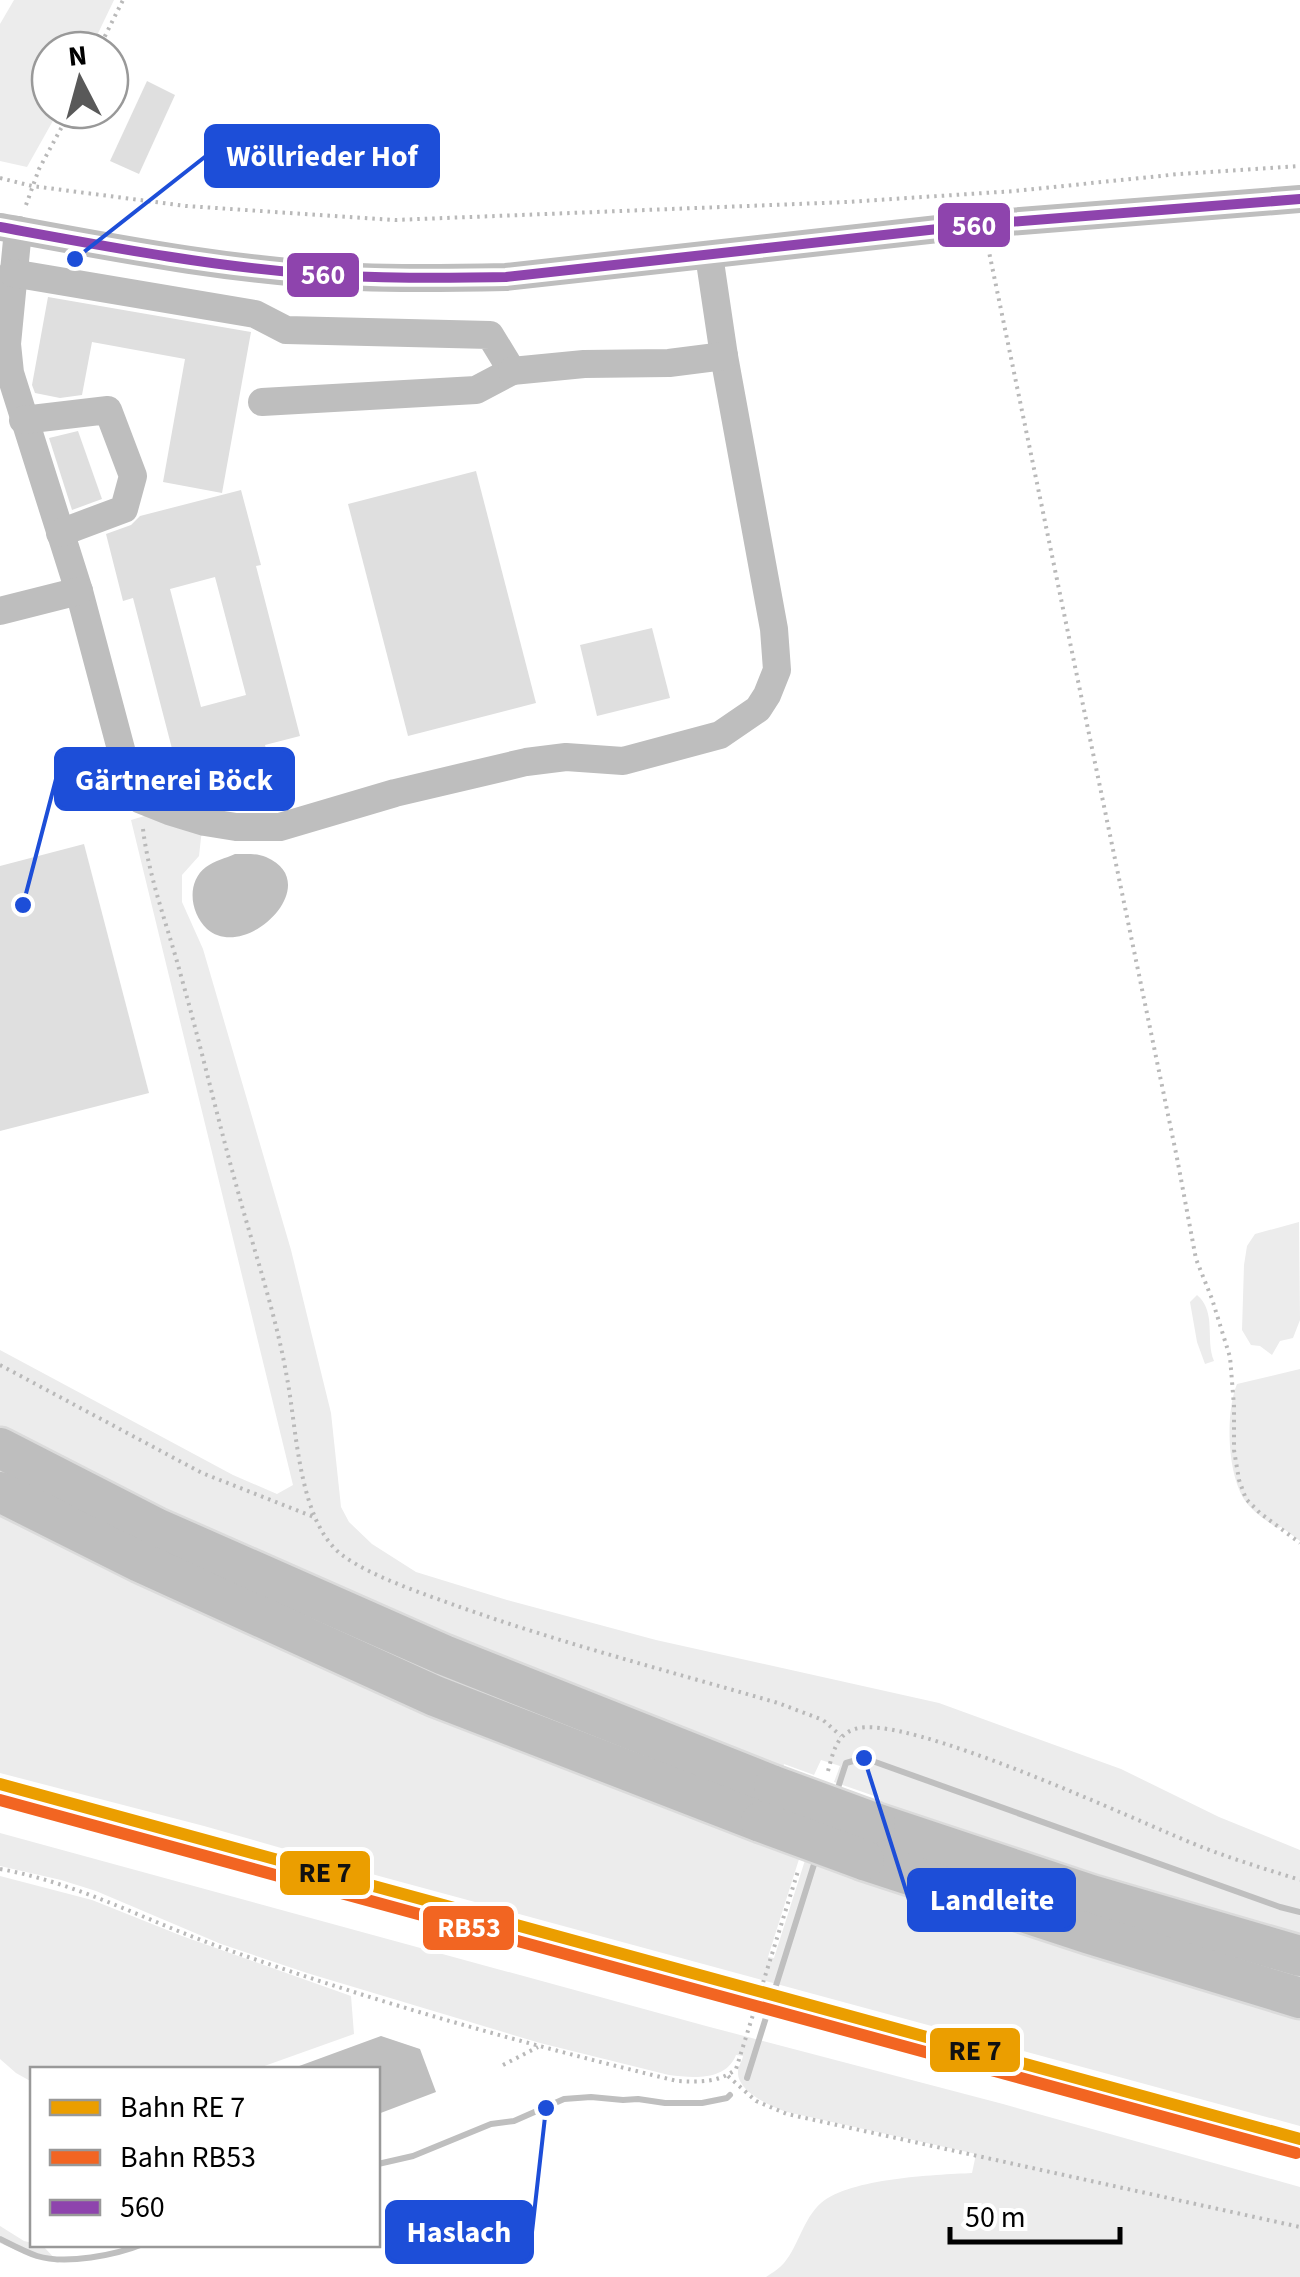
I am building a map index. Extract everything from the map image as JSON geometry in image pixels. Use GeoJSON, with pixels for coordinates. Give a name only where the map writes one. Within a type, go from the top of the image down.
{"type":"FeatureCollection","features":[{"type":"Feature","properties":{"kind":"highway"},"geometry":{"type":"LineString","coordinates":[[0,1448],[156,1528],[768,1804]]}},
{"type":"Feature","properties":{"kind":"highway"},"geometry":{"type":"LineString","coordinates":[[0,1492],[140,1562],[435,1696],[768,1804],[869,1841],[1090,1934],[1300,1998]]}},
{"type":"Feature","properties":{"kind":"highway"},"geometry":{"type":"LineString","coordinates":[[869,1841],[1091,1895],[1300,1956]]}},
{"type":"Feature","properties":{"kind":"street"},"geometry":{"type":"LineString","coordinates":[[709,255],[774,629],[777,670],[758,709],[720,735],[623,761],[566,756],[526,762],[280,827],[236,828],[140,799],[130,784],[80,591],[10,373],[6,344],[12,274],[9,229],[210,262],[356,277],[428,279],[506,277],[983,224],[1300,199]]}},
{"type":"Feature","properties":{"kind":"street"},"geometry":{"type":"LineString","coordinates":[[12,274],[254,314],[286,330],[490,335],[512,371]]}},
{"type":"Feature","properties":{"kind":"street"},"geometry":{"type":"LineString","coordinates":[[262,402],[476,390],[512,371],[584,364],[668,363],[724,356]]}},
{"type":"Feature","properties":{"kind":"street"},"geometry":{"type":"LineString","coordinates":[[24,420],[108,410],[133,476],[124,509],[60,533]]}},
{"type":"Feature","properties":{"kind":"street"},"geometry":{"type":"LineString","coordinates":[[0,612],[80,591]]}},
{"type":"Feature","properties":{"kind":"path"},"geometry":{"type":"LineString","coordinates":[[108,30],[123,0]]}},
{"type":"Feature","properties":{"kind":"path"},"geometry":{"type":"LineString","coordinates":[[9,229],[61,130]]}},
{"type":"Feature","properties":{"kind":"path"},"geometry":{"type":"LineString","coordinates":[[0,178],[32,186],[186,206],[395,220],[453,220],[847,202],[1300,166]]}},
{"type":"Feature","properties":{"kind":"path"},"geometry":{"type":"LineString","coordinates":[[983,224],[1196,1259],[1230,1357],[1239,1480],[1246,1499],[1300,1543]]}},
{"type":"Feature","properties":{"kind":"path"},"geometry":{"type":"LineString","coordinates":[[140,799],[147,856],[284,1361],[306,1488],[314,1517],[325,1536],[340,1553],[364,1568],[434,1598],[778,1702],[822,1720],[841,1736]]}},
{"type":"Feature","properties":{"kind":"path"},"geometry":{"type":"LineString","coordinates":[[0,1366],[202,1473],[314,1517]]}},
{"type":"Feature","properties":{"kind":"path"},"geometry":{"type":"LineString","coordinates":[[825,1782],[841,1736],[867,1726],[884,1728],[992,1761],[1200,1846],[1300,1880]]}},
{"type":"Feature","properties":{"kind":"path"},"geometry":{"type":"LineString","coordinates":[[0,1869],[86,1893],[218,1947],[310,1978],[540,2046],[677,2081],[712,2080],[728,2076],[736,2069],[798,1873]]}},
{"type":"Feature","properties":{"kind":"path"},"geometry":{"type":"LineString","coordinates":[[502,2065],[540,2046]]}},
{"type":"Feature","properties":{"kind":"path"},"geometry":{"type":"LineString","coordinates":[[728,2076],[769,2108],[787,2114],[1300,2228]]}},
{"type":"Feature","properties":{"kind":"shaded area"},"geometry":{"type":"Polygon","coordinates":[[[14,0],[114,0],[100,30],[30,30],[30,130],[48,130],[27,167],[0,161],[0,24],[14,0]]]}},
{"type":"Feature","properties":{"kind":"shaded area"},"geometry":{"type":"Polygon","coordinates":[[[148,815],[202,829],[199,856],[182,875],[182,902],[203,949],[291,1250],[331,1413],[341,1507],[349,1522],[372,1544],[416,1572],[656,1640],[939,1703],[1121,1769],[1219,1817],[1300,1850],[1300,1940],[1108,1882],[878,1804],[880,1798],[834,1782],[840,1766],[821,1760],[814,1775],[784,1764],[781,1772],[567,1694],[131,1503],[0,1436],[0,1350],[233,1475],[277,1494],[293,1485],[131,820],[148,815]]]}},
{"type":"Feature","properties":{"kind":"shaded area"},"geometry":{"type":"Polygon","coordinates":[[[235,854],[266,857],[283,869],[288,884],[274,916],[241,936],[223,937],[201,922],[194,906],[193,889],[206,867],[235,854]]]}},
{"type":"Feature","properties":{"kind":"shaded area"},"geometry":{"type":"Polygon","coordinates":[[[1299,1222],[1300,1320],[1293,1338],[1280,1341],[1272,1355],[1251,1345],[1242,1330],[1247,1246],[1255,1234],[1299,1222]]]}},
{"type":"Feature","properties":{"kind":"shaded area"},"geometry":{"type":"Polygon","coordinates":[[[1197,1295],[1207,1309],[1214,1361],[1205,1364],[1190,1302],[1197,1295]]]}},
{"type":"Feature","properties":{"kind":"shaded area"},"geometry":{"type":"Polygon","coordinates":[[[1300,1369],[1300,1541],[1264,1519],[1246,1502],[1235,1477],[1230,1427],[1237,1384],[1300,1369]]]}},
{"type":"Feature","properties":{"kind":"shaded area"},"geometry":{"type":"Polygon","coordinates":[[[0,1499],[800,1856],[768,1957],[774,1958],[806,1857],[1300,2009],[1300,2126],[0,1773],[0,1499]]]}},
{"type":"Feature","properties":{"kind":"shaded area"},"geometry":{"type":"Polygon","coordinates":[[[0,1833],[1300,2187],[1300,2277],[766,2277],[789,2256],[821,2203],[872,2183],[972,2173],[976,2154],[787,2112],[756,2098],[743,2086],[738,2072],[743,2056],[736,2055],[717,2074],[669,2075],[540,2043],[307,1973],[221,1944],[96,1891],[0,1866],[0,1833]]]}},
{"type":"Feature","properties":{"kind":"shaded area"},"geometry":{"type":"Polygon","coordinates":[[[0,1876],[92,1900],[351,1996],[354,2034],[262,2067],[30,2067],[30,2081],[0,2059],[0,1876]]]}},
{"type":"Feature","properties":{"kind":"shaded area"},"geometry":{"type":"Polygon","coordinates":[[[381,2036],[420,2049],[436,2092],[380,2113],[380,2067],[296,2067],[381,2036]]]}},
{"type":"Feature","properties":{"kind":"shaded area"},"geometry":{"type":"Polygon","coordinates":[[[0,2226],[30,2242],[30,2247],[44,2247],[59,2263],[33,2257],[0,2243],[0,2226]]]}},
{"type":"Feature","properties":{"kind":"building"},"geometry":{"type":"Polygon","coordinates":[[[147,81],[175,95],[139,174],[110,161],[124,130],[130,130],[130,118],[147,81]]]}},
{"type":"Feature","properties":{"kind":"building"},"geometry":{"type":"Polygon","coordinates":[[[48,297],[251,332],[222,493],[163,482],[185,359],[92,342],[82,395],[60,398],[35,393],[32,385],[48,297]]]}},
{"type":"Feature","properties":{"kind":"building"},"geometry":{"type":"Polygon","coordinates":[[[78,431],[102,499],[72,510],[49,438],[78,431]]]}},
{"type":"Feature","properties":{"kind":"building"},"geometry":{"type":"Polygon","coordinates":[[[476,471],[536,703],[408,736],[348,504],[476,471]]]}},
{"type":"Feature","properties":{"kind":"building"},"geometry":{"type":"Polygon","coordinates":[[[241,490],[261,565],[256,566],[300,736],[265,745],[270,764],[226,776],[221,756],[177,768],[133,598],[123,601],[106,534],[131,525],[140,516],[241,490]],[[215,577],[170,589],[201,707],[246,695],[215,577]]]}},
{"type":"Feature","properties":{"kind":"building"},"geometry":{"type":"Polygon","coordinates":[[[652,628],[670,698],[597,716],[580,645],[652,628]]]}},
{"type":"Feature","properties":{"kind":"building"},"geometry":{"type":"Polygon","coordinates":[[[84,844],[149,1093],[0,1131],[0,866],[84,844]]]}},
{"type":"Feature","properties":{"kind":"waterway"},"geometry":{"type":"LineString","coordinates":[[836,1794],[846,1763],[864,1758],[1300,1912]]}},
{"type":"Feature","properties":{"kind":"waterway"},"geometry":{"type":"LineString","coordinates":[[747,2078],[816,1858]]}},
{"type":"Feature","properties":{"kind":"waterway"},"geometry":{"type":"LineString","coordinates":[[380,2164],[413,2156],[491,2124],[514,2121],[564,2099],[702,2103],[730,2095]]}},
{"type":"Feature","properties":{"kind":"waterway"},"geometry":{"type":"LineString","coordinates":[[0,2239],[49,2259],[105,2255],[134,2247]]}},
{"type":"Feature","properties":{"kind":"transit line","name":"560"},"geometry":{"type":"LineString","coordinates":[[0,227],[156,255],[274,270],[337,276],[506,277],[983,224],[1300,199]]}},
{"type":"Feature","properties":{"kind":"transit line"},"geometry":{"type":"LineString","coordinates":[[0,1784],[1300,2139]]}},
{"type":"Feature","properties":{"kind":"rail line","name":"RB53"},"geometry":{"type":"LineString","coordinates":[[0,1800],[1296,2153]]}},
{"type":"Feature","properties":{"kind":"place","name":"Wöllrieder Hof"},"geometry":{"type":"Point","coordinates":[75,259]}},
{"type":"Feature","properties":{"kind":"place","name":"Gärtnerei Böck"},"geometry":{"type":"Point","coordinates":[23,905]}},
{"type":"Feature","properties":{"kind":"place","name":"Landleite"},"geometry":{"type":"Point","coordinates":[864,1758]}},
{"type":"Feature","properties":{"kind":"place","name":"Haslach"},"geometry":{"type":"Point","coordinates":[546,2108]}}]}
